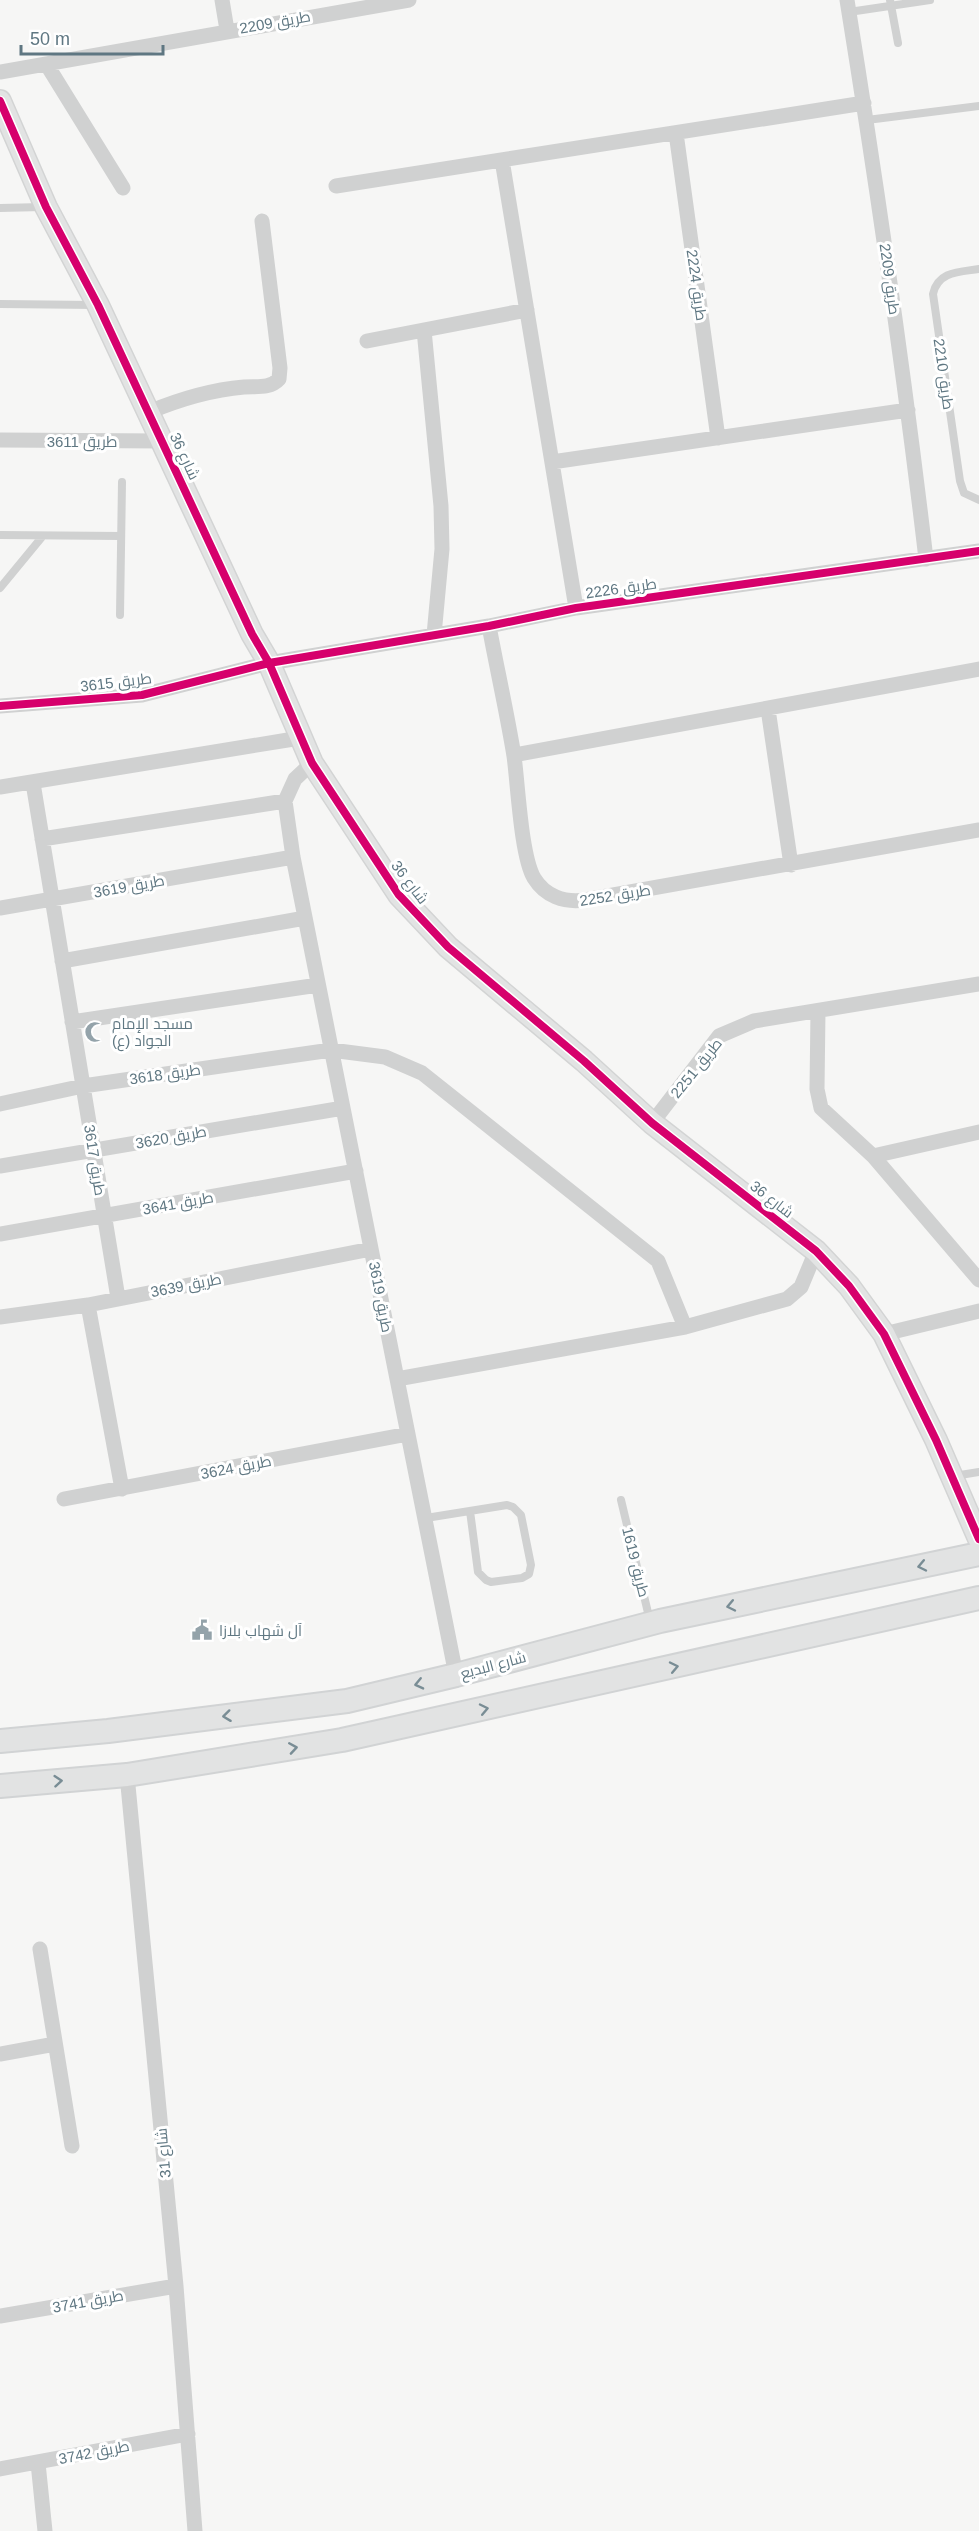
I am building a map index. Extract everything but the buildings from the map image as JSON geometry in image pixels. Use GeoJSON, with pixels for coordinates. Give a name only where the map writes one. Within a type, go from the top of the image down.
{"type":"FeatureCollection","features":[{"type":"Feature","properties":{"kind":"main road","name":"شارع البديع"},"geometry":{"type":"LineString","coordinates":[[0,1741],[108,1731],[347,1701],[456,1675],[651,1623],[979,1554]]}},
{"type":"Feature","properties":{"kind":"main road"},"geometry":{"type":"LineString","coordinates":[[0,1786],[127,1775],[342,1740],[979,1598]]}},
{"type":"Feature","properties":{"kind":"street"},"geometry":{"type":"LineString","coordinates":[[222,0],[227,30]]}},
{"type":"Feature","properties":{"kind":"street","name":"طريق 2209"},"geometry":{"type":"LineString","coordinates":[[0,72],[227,30],[409,0]]}},
{"type":"Feature","properties":{"kind":"street","name":"طريق 2209"},"geometry":{"type":"LineString","coordinates":[[848,6],[867,120],[908,410],[926,559]]}},
{"type":"Feature","properties":{"kind":"street"},"geometry":{"type":"LineString","coordinates":[[47,65],[123,188]]}},
{"type":"Feature","properties":{"kind":"street","name":"شارع 36"},"geometry":{"type":"LineString","coordinates":[[0,101],[46,207],[98,305],[252,634],[269,663],[312,763],[399,895],[448,947],[584,1061],[652,1123],[816,1251],[849,1286],[884,1334],[979,1539]]}},
{"type":"Feature","properties":{"kind":"street"},"geometry":{"type":"LineString","coordinates":[[336,186],[864,103]]}},
{"type":"Feature","properties":{"kind":"street","name":"طريق 2224"},"geometry":{"type":"LineString","coordinates":[[676,133],[718,438]]}},
{"type":"Feature","properties":{"kind":"street"},"geometry":{"type":"LineString","coordinates":[[502,160],[576,608]]}},
{"type":"Feature","properties":{"kind":"street"},"geometry":{"type":"LineString","coordinates":[[149,412],[182,399],[220,390],[270,386],[279,379],[280,368],[262,221]]}},
{"type":"Feature","properties":{"kind":"street"},"geometry":{"type":"LineString","coordinates":[[367,341],[527,310]]}},
{"type":"Feature","properties":{"kind":"street"},"geometry":{"type":"LineString","coordinates":[[424,330],[441,506],[441,571],[435,635]]}},
{"type":"Feature","properties":{"kind":"street"},"geometry":{"type":"LineString","coordinates":[[552,462],[908,410]]}},
{"type":"Feature","properties":{"kind":"street","name":"طريق 3611"},"geometry":{"type":"LineString","coordinates":[[0,440],[163,441]]}},
{"type":"Feature","properties":{"kind":"street","name":"طريق 2226"},"geometry":{"type":"LineString","coordinates":[[269,663],[489,626],[576,608],[979,551]]}},
{"type":"Feature","properties":{"kind":"street","name":"طريق 2252"},"geometry":{"type":"LineString","coordinates":[[489,626],[514,755],[528,864],[542,888],[557,898],[576,902],[979,830]]}},
{"type":"Feature","properties":{"kind":"street","name":"طريق 3615"},"geometry":{"type":"LineString","coordinates":[[0,706],[142,695],[269,663]]}},
{"type":"Feature","properties":{"kind":"street"},"geometry":{"type":"LineString","coordinates":[[514,755],[979,669]]}},
{"type":"Feature","properties":{"kind":"street"},"geometry":{"type":"LineString","coordinates":[[768,709],[791,865]]}},
{"type":"Feature","properties":{"kind":"street"},"geometry":{"type":"LineString","coordinates":[[0,787],[300,738]]}},
{"type":"Feature","properties":{"kind":"street"},"geometry":{"type":"LineString","coordinates":[[42,839],[285,801],[295,779],[312,763]]}},
{"type":"Feature","properties":{"kind":"street","name":"طريق 3617"},"geometry":{"type":"LineString","coordinates":[[33,783],[118,1298]]}},
{"type":"Feature","properties":{"kind":"street","name":"طريق 3619"},"geometry":{"type":"LineString","coordinates":[[285,801],[293,857],[318,985],[456,1675]]}},
{"type":"Feature","properties":{"kind":"street","name":"طريق 3619"},"geometry":{"type":"LineString","coordinates":[[0,908],[293,857]]}},
{"type":"Feature","properties":{"kind":"street"},"geometry":{"type":"LineString","coordinates":[[62,961],[305,918]]}},
{"type":"Feature","properties":{"kind":"street","name":"طريق 2251"},"geometry":{"type":"LineString","coordinates":[[652,1123],[719,1036],[754,1021],[979,984]]}},
{"type":"Feature","properties":{"kind":"street"},"geometry":{"type":"LineString","coordinates":[[72,1022],[318,985]]}},
{"type":"Feature","properties":{"kind":"street"},"geometry":{"type":"LineString","coordinates":[[818,1011],[818,1089],[821,1108],[873,1156],[979,1280]]}},
{"type":"Feature","properties":{"kind":"street","name":"طريق 3618"},"geometry":{"type":"LineString","coordinates":[[0,1104],[83,1086],[331,1050],[385,1058],[422,1073],[658,1261],[685,1327]]}},
{"type":"Feature","properties":{"kind":"street","name":"طريق 3620"},"geometry":{"type":"LineString","coordinates":[[0,1166],[343,1108]]}},
{"type":"Feature","properties":{"kind":"street"},"geometry":{"type":"LineString","coordinates":[[873,1156],[979,1132]]}},
{"type":"Feature","properties":{"kind":"street","name":"طريق 3641"},"geometry":{"type":"LineString","coordinates":[[0,1234],[356,1171]]}},
{"type":"Feature","properties":{"kind":"street","name":"طريق 3639"},"geometry":{"type":"LineString","coordinates":[[0,1317],[88,1305],[371,1249]]}},
{"type":"Feature","properties":{"kind":"street"},"geometry":{"type":"LineString","coordinates":[[397,1379],[685,1327],[787,1299],[801,1287],[816,1251]]}},
{"type":"Feature","properties":{"kind":"street"},"geometry":{"type":"LineString","coordinates":[[88,1305],[122,1489]]}},
{"type":"Feature","properties":{"kind":"street"},"geometry":{"type":"LineString","coordinates":[[884,1334],[979,1311]]}},
{"type":"Feature","properties":{"kind":"street","name":"طريق 3624"},"geometry":{"type":"LineString","coordinates":[[64,1499],[408,1434]]}},
{"type":"Feature","properties":{"kind":"street"},"geometry":{"type":"LineString","coordinates":[[951,1606],[979,1608]]}},
{"type":"Feature","properties":{"kind":"street","name":"شارع 31"},"geometry":{"type":"LineString","coordinates":[[127,1775],[176,2286],[195,2531]]}},
{"type":"Feature","properties":{"kind":"street"},"geometry":{"type":"LineString","coordinates":[[40,1949],[72,2146]]}},
{"type":"Feature","properties":{"kind":"street"},"geometry":{"type":"LineString","coordinates":[[0,2054],[55,2044]]}},
{"type":"Feature","properties":{"kind":"street","name":"طريق 3741"},"geometry":{"type":"LineString","coordinates":[[0,2316],[176,2286]]}},
{"type":"Feature","properties":{"kind":"street","name":"طريق 3742"},"geometry":{"type":"LineString","coordinates":[[0,2469],[188,2434]]}},
{"type":"Feature","properties":{"kind":"street"},"geometry":{"type":"LineString","coordinates":[[38,2463],[45,2531]]}},
{"type":"Feature","properties":{"kind":"lane"},"geometry":{"type":"LineString","coordinates":[[848,6],[930,0]]}},
{"type":"Feature","properties":{"kind":"lane"},"geometry":{"type":"LineString","coordinates":[[891,3],[898,44]]}},
{"type":"Feature","properties":{"kind":"lane"},"geometry":{"type":"LineString","coordinates":[[867,120],[979,106]]}},
{"type":"Feature","properties":{"kind":"lane"},"geometry":{"type":"LineString","coordinates":[[0,208],[46,207]]}},
{"type":"Feature","properties":{"kind":"lane","name":"طريق 2210"},"geometry":{"type":"LineString","coordinates":[[979,269],[949,274],[938,282],[933,294],[960,481],[964,493],[979,500]]}},
{"type":"Feature","properties":{"kind":"lane"},"geometry":{"type":"LineString","coordinates":[[0,304],[98,305]]}},
{"type":"Feature","properties":{"kind":"lane"},"geometry":{"type":"LineString","coordinates":[[120,615],[122,482]]}},
{"type":"Feature","properties":{"kind":"lane"},"geometry":{"type":"LineString","coordinates":[[0,535],[121,537]]}},
{"type":"Feature","properties":{"kind":"lane"},"geometry":{"type":"LineString","coordinates":[[0,588],[42,537]]}},
{"type":"Feature","properties":{"kind":"lane"},"geometry":{"type":"LineString","coordinates":[[952,1477],[979,1472]]}},
{"type":"Feature","properties":{"kind":"lane","name":"طريق 1619"},"geometry":{"type":"LineString","coordinates":[[621,1500],[651,1623]]}},
{"type":"Feature","properties":{"kind":"lane"},"geometry":{"type":"LineString","coordinates":[[426,1518],[507,1505],[513,1507],[521,1515],[531,1565],[530,1574],[522,1578],[491,1582],[478,1572],[470,1511]]}},
{"type":"Feature","properties":{"kind":"cycle path"},"geometry":{"type":"LineString","coordinates":[[0,101],[46,207],[98,305],[252,634],[269,663],[312,763],[399,895],[448,947],[584,1061],[652,1123],[816,1251],[849,1286],[884,1334],[936,1440],[979,1539]]}},
{"type":"Feature","properties":{"kind":"cycle path"},"geometry":{"type":"LineString","coordinates":[[0,706],[142,695],[269,663],[489,626],[576,608],[979,551]]}},
{"type":"Feature","properties":{"kind":"place","name":"مسجد الإمام الجواد (ع)"},"geometry":{"type":"Point","coordinates":[95,1032]}},
{"type":"Feature","properties":{"kind":"place","name":"آل شهاب بلازا"},"geometry":{"type":"Point","coordinates":[202,1630]}}]}
